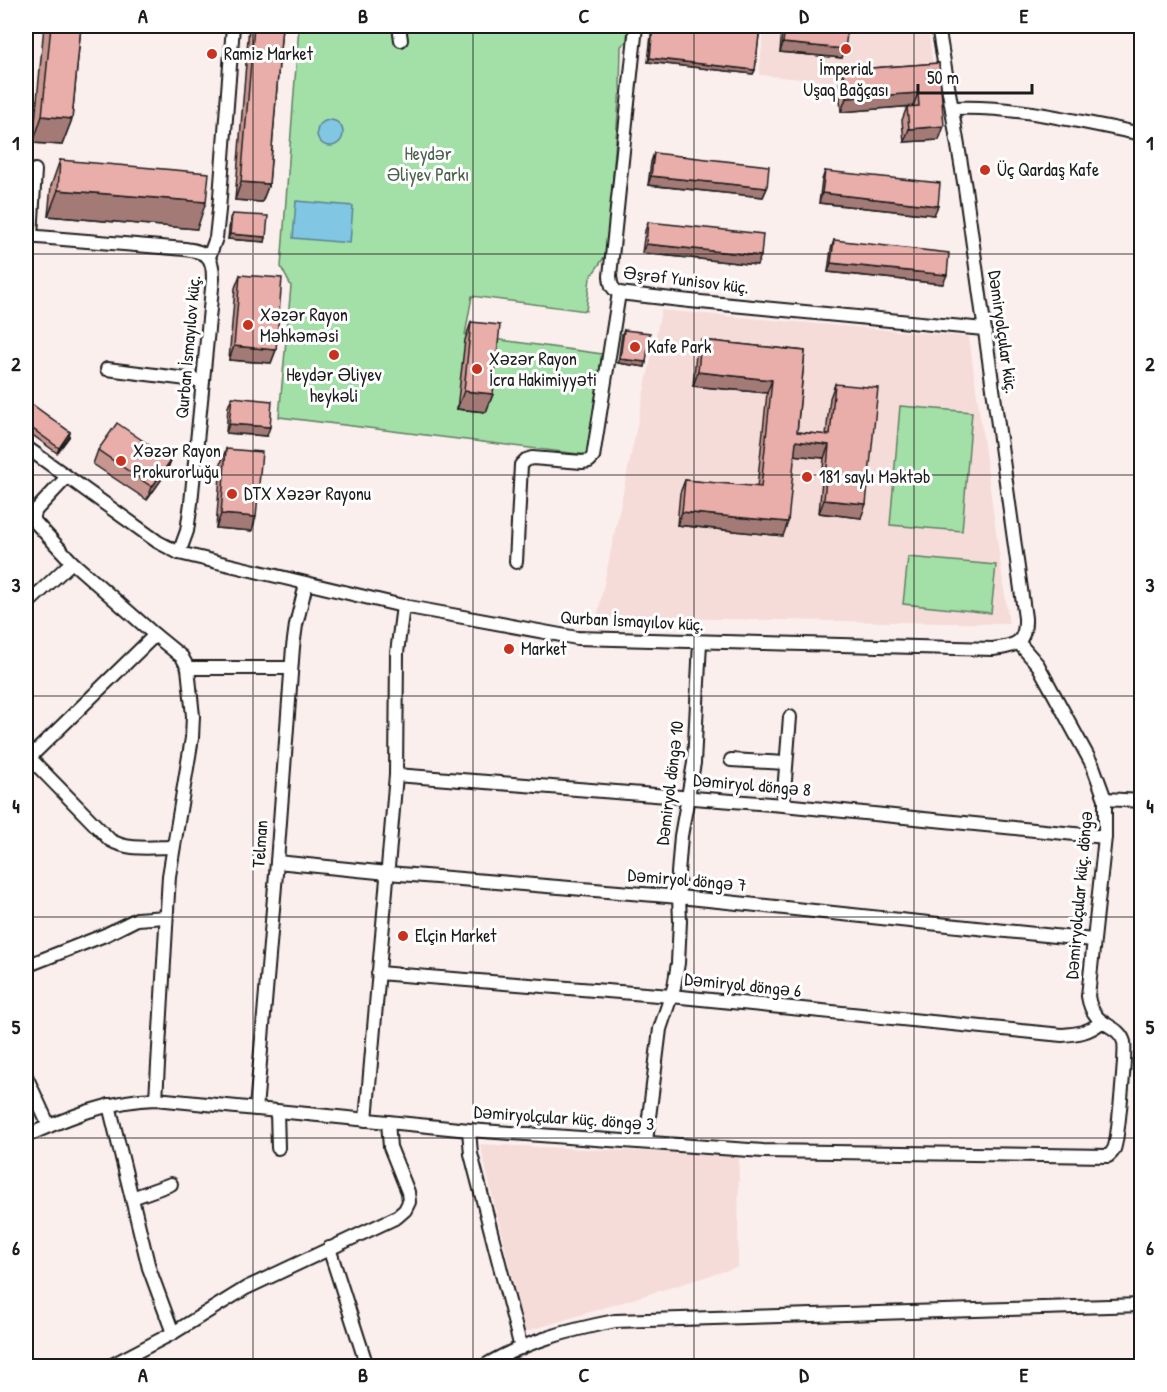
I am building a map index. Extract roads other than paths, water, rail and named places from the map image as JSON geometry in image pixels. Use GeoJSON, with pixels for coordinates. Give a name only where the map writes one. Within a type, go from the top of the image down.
{"type":"FeatureCollection","features":[{"type":"Feature","properties":{"kind":"street"},"geometry":{"type":"LineString","coordinates":[[209,257],[216,238],[219,210],[233,26]]}},
{"type":"Feature","properties":{"kind":"street"},"geometry":{"type":"LineString","coordinates":[[399,26],[401,40]]}},
{"type":"Feature","properties":{"kind":"street","name":"Əşrəf Yunisov küç."},"geometry":{"type":"LineString","coordinates":[[636,26],[610,276],[613,290],[619,293],[690,301],[984,329]]}},
{"type":"Feature","properties":{"kind":"street","name":"Dəmiryolçular küç."},"geometry":{"type":"LineString","coordinates":[[938,26],[952,108],[1025,618],[1025,633],[1018,642]]}},
{"type":"Feature","properties":{"kind":"street"},"geometry":{"type":"LineString","coordinates":[[952,108],[976,107],[1010,110],[1142,134]]}},
{"type":"Feature","properties":{"kind":"street"},"geometry":{"type":"LineString","coordinates":[[28,236],[35,170]]}},
{"type":"Feature","properties":{"kind":"street","name":"Qurban İsmayılov küç."},"geometry":{"type":"LineString","coordinates":[[28,236],[196,250],[209,257],[212,263],[213,278],[189,519],[179,553]]}},
{"type":"Feature","properties":{"kind":"street"},"geometry":{"type":"LineString","coordinates":[[516,562],[521,465],[532,458],[582,462],[589,461],[593,457],[619,293]]}},
{"type":"Feature","properties":{"kind":"street"},"geometry":{"type":"LineString","coordinates":[[107,369],[203,381]]}},
{"type":"Feature","properties":{"kind":"street","name":"Qurban İsmayılov küç."},"geometry":{"type":"LineString","coordinates":[[26,447],[158,542],[179,553],[403,606],[577,638],[993,649],[1005,648],[1018,642]]}},
{"type":"Feature","properties":{"kind":"street"},"geometry":{"type":"LineString","coordinates":[[67,477],[36,510],[33,518],[72,562],[183,657],[188,668],[193,716],[192,738],[173,848],[166,917],[156,1098]]}},
{"type":"Feature","properties":{"kind":"street"},"geometry":{"type":"LineString","coordinates":[[26,605],[72,562]]}},
{"type":"Feature","properties":{"kind":"street","name":"Telman"},"geometry":{"type":"LineString","coordinates":[[256,1109],[278,862],[291,668],[296,625],[306,584]]}},
{"type":"Feature","properties":{"kind":"street"},"geometry":{"type":"LineString","coordinates":[[366,1120],[396,775],[398,653],[403,606]]}},
{"type":"Feature","properties":{"kind":"street"},"geometry":{"type":"LineString","coordinates":[[155,635],[27,758],[110,840],[118,845],[173,848]]}},
{"type":"Feature","properties":{"kind":"street","name":"Dəmiryol döngə 10"},"geometry":{"type":"LineString","coordinates":[[646,1141],[660,1029],[671,996],[678,963],[679,856],[694,763],[700,642]]}},
{"type":"Feature","properties":{"kind":"street","name":"Dəmiryolçular küç. döngə"},"geometry":{"type":"LineString","coordinates":[[1018,642],[1038,665],[1093,766],[1106,799],[1105,837],[1088,996],[1094,1014],[1101,1022],[1115,1030],[1124,1043],[1115,1148],[1108,1156]]}},
{"type":"Feature","properties":{"kind":"street"},"geometry":{"type":"LineString","coordinates":[[188,668],[291,668]]}},
{"type":"Feature","properties":{"kind":"street"},"geometry":{"type":"LineString","coordinates":[[783,805],[790,717]]}},
{"type":"Feature","properties":{"kind":"street"},"geometry":{"type":"LineString","coordinates":[[731,760],[786,763]]}},
{"type":"Feature","properties":{"kind":"street","name":"Dəmiryol döngə 8"},"geometry":{"type":"LineString","coordinates":[[396,775],[783,805],[1105,837]]}},
{"type":"Feature","properties":{"kind":"street"},"geometry":{"type":"LineString","coordinates":[[1106,799],[1142,801]]}},
{"type":"Feature","properties":{"kind":"street","name":"Dəmiryol döngə 7"},"geometry":{"type":"LineString","coordinates":[[278,862],[679,897],[1093,940]]}},
{"type":"Feature","properties":{"kind":"street"},"geometry":{"type":"LineString","coordinates":[[26,966],[137,920],[166,917]]}},
{"type":"Feature","properties":{"kind":"street","name":"Dəmiryol döngə 6"},"geometry":{"type":"LineString","coordinates":[[378,973],[671,996],[1062,1035],[1079,1034],[1094,1029],[1101,1022]]}},
{"type":"Feature","properties":{"kind":"street"},"geometry":{"type":"LineString","coordinates":[[26,1076],[49,1126]]}},
{"type":"Feature","properties":{"kind":"street","name":"Dəmiryolçular küç. döngə 3"},"geometry":{"type":"LineString","coordinates":[[26,1136],[109,1105],[156,1098],[469,1130],[804,1152],[1108,1156]]}},
{"type":"Feature","properties":{"kind":"street"},"geometry":{"type":"LineString","coordinates":[[109,1105],[149,1268],[173,1333]]}},
{"type":"Feature","properties":{"kind":"street"},"geometry":{"type":"LineString","coordinates":[[278,1111],[278,1148]]}},
{"type":"Feature","properties":{"kind":"street"},"geometry":{"type":"LineString","coordinates":[[110,1366],[173,1333],[229,1297],[397,1217],[405,1210],[409,1202],[408,1192],[390,1147],[388,1122]]}},
{"type":"Feature","properties":{"kind":"street"},"geometry":{"type":"LineString","coordinates":[[469,1130],[471,1154],[521,1348]]}},
{"type":"Feature","properties":{"kind":"street"},"geometry":{"type":"LineString","coordinates":[[132,1198],[171,1184]]}},
{"type":"Feature","properties":{"kind":"street"},"geometry":{"type":"LineString","coordinates":[[329,1248],[367,1366]]}},
{"type":"Feature","properties":{"kind":"street"},"geometry":{"type":"LineString","coordinates":[[484,1366],[557,1334],[615,1321],[1142,1305]]}},
{"type":"Feature","properties":{"kind":"water"},"geometry":{"type":"Polygon","coordinates":[[[330,120],[339,124],[343,133],[339,142],[330,146],[321,142],[317,133],[321,124],[330,120]]]}},
{"type":"Feature","properties":{"kind":"water"},"geometry":{"type":"Polygon","coordinates":[[[296,201],[353,206],[350,243],[293,238],[296,201]]]}},
{"type":"Feature","properties":{"kind":"place","name":"İmperial Uşaq Bağçası"},"geometry":{"type":"Point","coordinates":[846,49]}},
{"type":"Feature","properties":{"kind":"place","name":"Ramiz Market"},"geometry":{"type":"Point","coordinates":[212,54]}},
{"type":"Feature","properties":{"kind":"place","name":"Üç Qardaş Kafe"},"geometry":{"type":"Point","coordinates":[985,170]}},
{"type":"Feature","properties":{"kind":"place","name":"Xəzər Rayon Məhkəməsi"},"geometry":{"type":"Point","coordinates":[248,325]}},
{"type":"Feature","properties":{"kind":"place","name":"Kafe Park"},"geometry":{"type":"Point","coordinates":[635,347]}},
{"type":"Feature","properties":{"kind":"place","name":"Heydər Əliyev heykəli"},"geometry":{"type":"Point","coordinates":[334,355]}},
{"type":"Feature","properties":{"kind":"place","name":"Xəzər Rayon İcra Hakimiyyəti"},"geometry":{"type":"Point","coordinates":[477,369]}},
{"type":"Feature","properties":{"kind":"place","name":"Xəzər Rayon Prokurorluğu"},"geometry":{"type":"Point","coordinates":[121,461]}},
{"type":"Feature","properties":{"kind":"place","name":"181 saylı Məktəb"},"geometry":{"type":"Point","coordinates":[807,477]}},
{"type":"Feature","properties":{"kind":"place","name":"DTX Xəzər Rayonu"},"geometry":{"type":"Point","coordinates":[232,494]}},
{"type":"Feature","properties":{"kind":"place","name":"Market"},"geometry":{"type":"Point","coordinates":[509,649]}},
{"type":"Feature","properties":{"kind":"place","name":"Elçin Market"},"geometry":{"type":"Point","coordinates":[403,936]}},
{"type":"Feature","properties":{"kind":"park label","name":"Heydər Əliyev Parkı"},"geometry":{"type":"Point","coordinates":[428,164]}}]}
